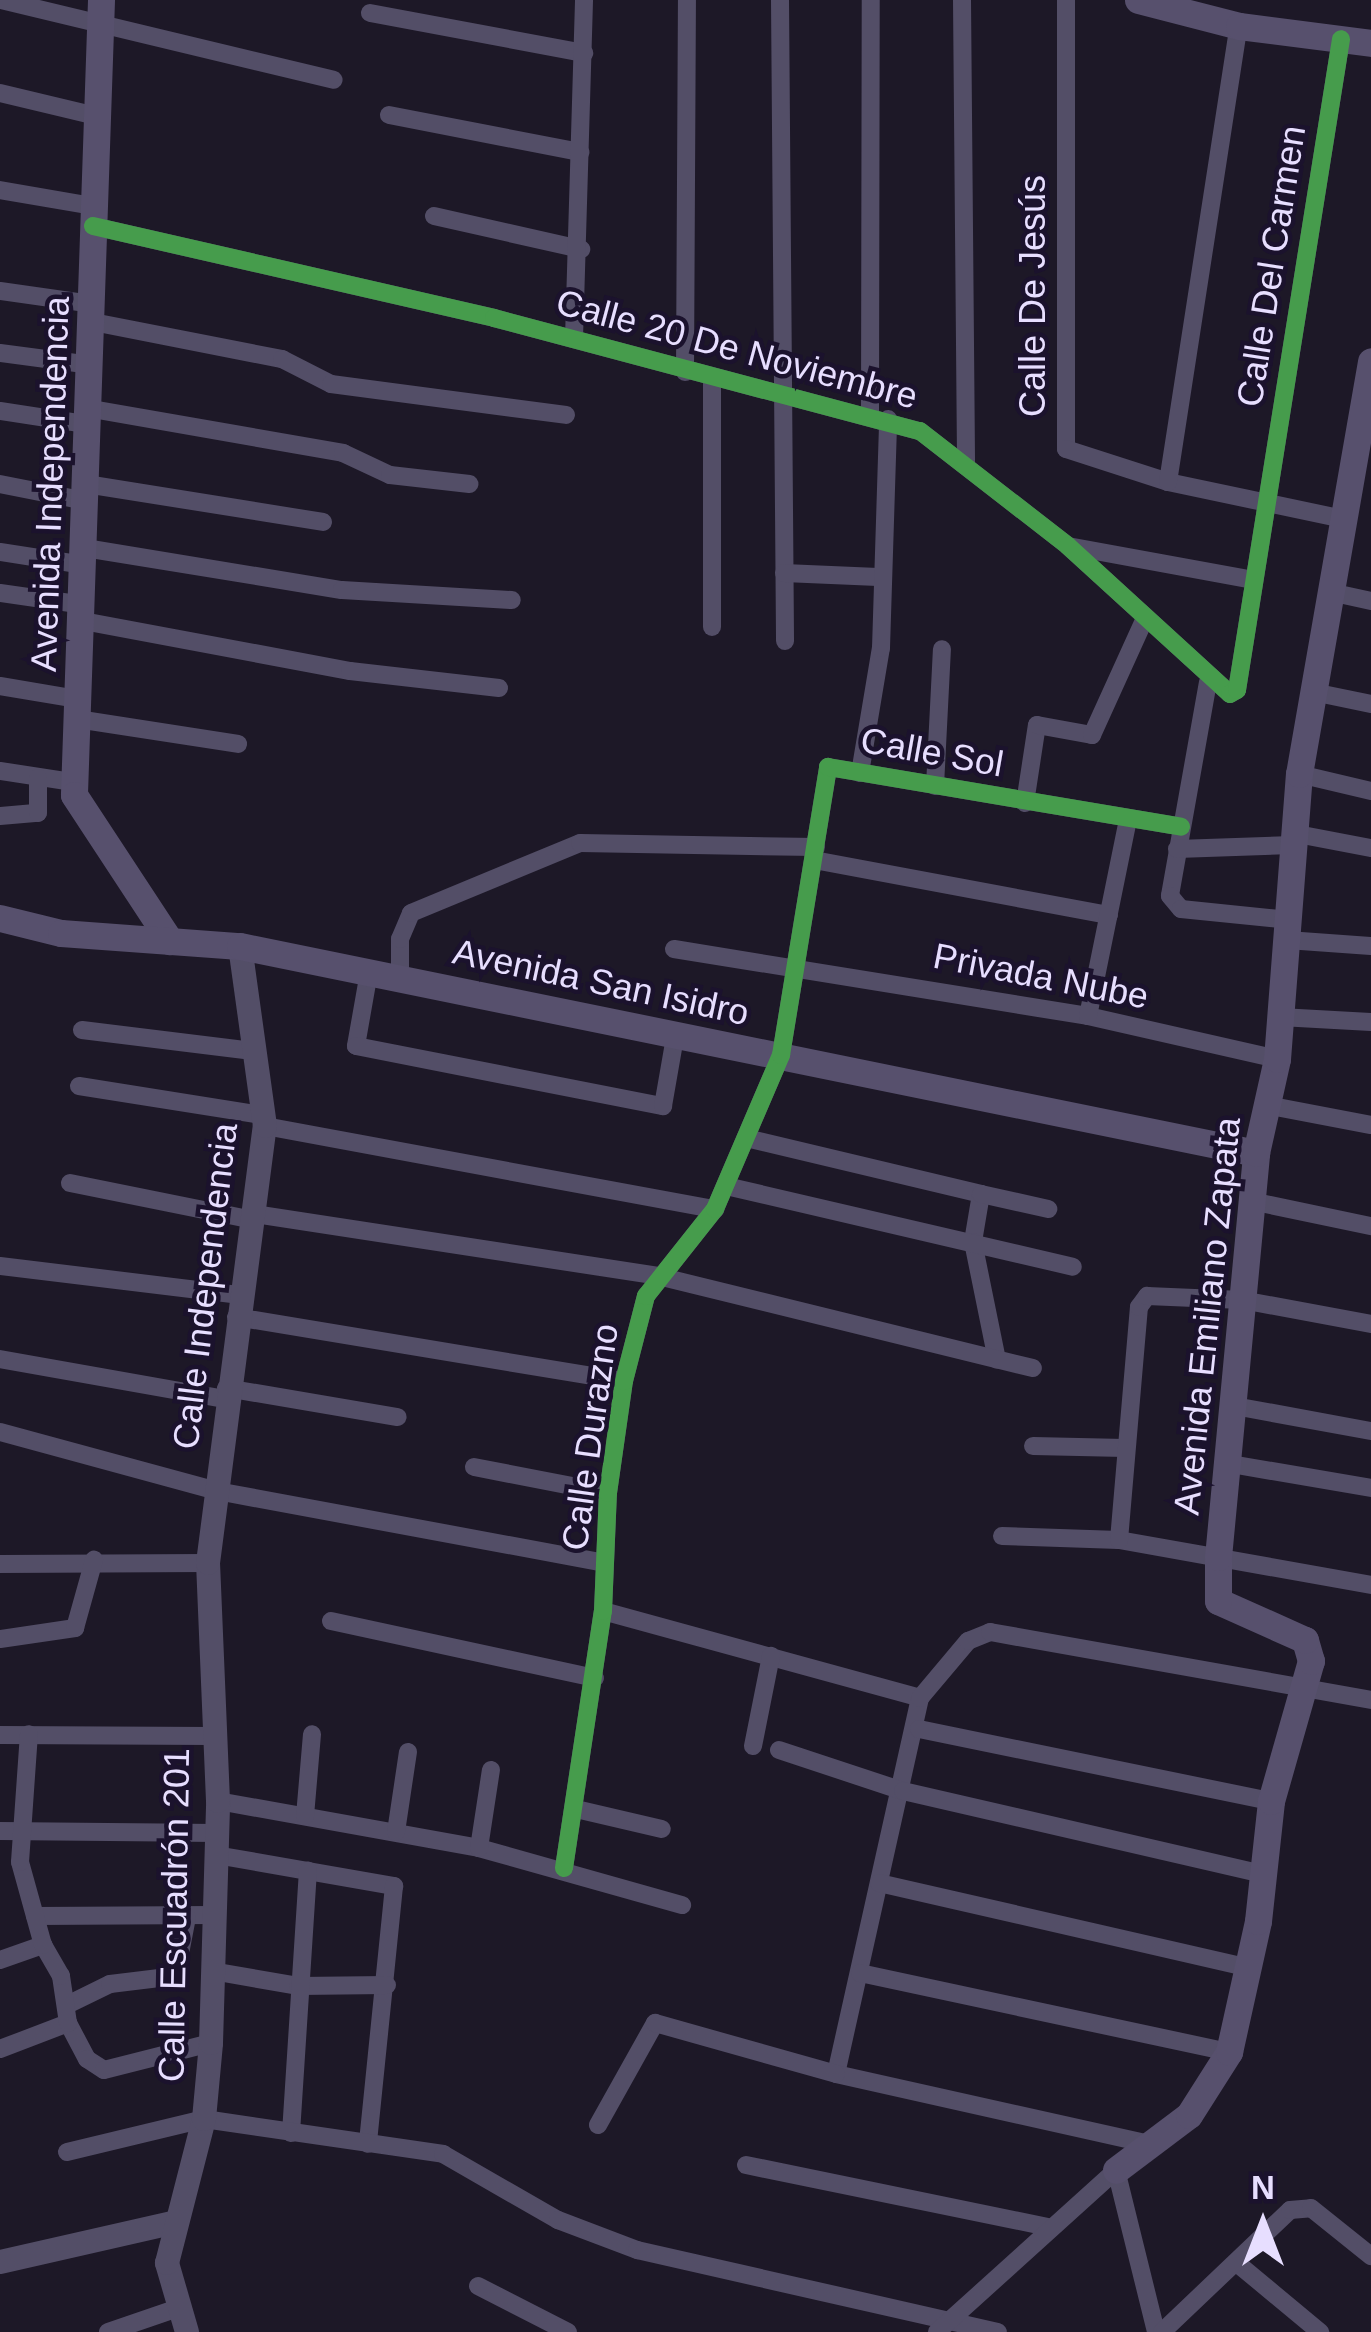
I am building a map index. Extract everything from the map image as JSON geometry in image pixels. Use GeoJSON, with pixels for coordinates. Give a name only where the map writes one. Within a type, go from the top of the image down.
{"type":"FeatureCollection","features":[{"type":"Feature","properties":{"kind":"main road"},"geometry":{"type":"LineString","coordinates":[[1138,0],[1239,26],[1371,43]]}},
{"type":"Feature","properties":{"kind":"main road","name":"Avenida Independencia"},"geometry":{"type":"LineString","coordinates":[[100,14],[91,417],[74,782],[80,812],[170,941]]}},
{"type":"Feature","properties":{"kind":"main road","name":"Avenida Emiliano Zapata"},"geometry":{"type":"LineString","coordinates":[[1117,2170],[1145,2143],[1189,2115],[1229,2052],[1247,1967],[1271,1802],[1306,1693],[1305,1640],[1218,1600],[1218,1557],[1256,1153],[1277,1059],[1299,774],[1330,592],[1354,505],[1371,361]]}},
{"type":"Feature","properties":{"kind":"main road","name":"Avenida San Isidro"},"geometry":{"type":"LineString","coordinates":[[0,918],[61,933],[240,946],[1256,1153]]}},
{"type":"Feature","properties":{"kind":"street"},"geometry":{"type":"LineString","coordinates":[[1,0],[100,14],[334,80]]}},
{"type":"Feature","properties":{"kind":"street"},"geometry":{"type":"LineString","coordinates":[[574,338],[581,249],[584,0]]}},
{"type":"Feature","properties":{"kind":"street"},"geometry":{"type":"LineString","coordinates":[[685,372],[687,0]]}},
{"type":"Feature","properties":{"kind":"street"},"geometry":{"type":"LineString","coordinates":[[780,0],[785,641]]}},
{"type":"Feature","properties":{"kind":"street"},"geometry":{"type":"LineString","coordinates":[[860,773],[881,648],[871,0]]}},
{"type":"Feature","properties":{"kind":"street"},"geometry":{"type":"LineString","coordinates":[[962,0],[966,464]]}},
{"type":"Feature","properties":{"kind":"street","name":"Calle De Jesús"},"geometry":{"type":"LineString","coordinates":[[1066,0],[1066,449],[1168,482],[1266,502],[1354,505]]}},
{"type":"Feature","properties":{"kind":"street"},"geometry":{"type":"LineString","coordinates":[[370,13],[584,53]]}},
{"type":"Feature","properties":{"kind":"street"},"geometry":{"type":"LineString","coordinates":[[1168,482],[1239,26]]}},
{"type":"Feature","properties":{"kind":"street","name":"Calle Del Carmen"},"geometry":{"type":"LineString","coordinates":[[1253,580],[1340,39]]}},
{"type":"Feature","properties":{"kind":"street"},"geometry":{"type":"LineString","coordinates":[[0,93],[96,116]]}},
{"type":"Feature","properties":{"kind":"street"},"geometry":{"type":"LineString","coordinates":[[389,115],[580,152]]}},
{"type":"Feature","properties":{"kind":"street","name":"Calle 20 De Noviembre"},"geometry":{"type":"LineString","coordinates":[[0,190],[574,338],[685,372],[879,416],[966,464],[1068,546],[1208,682]]}},
{"type":"Feature","properties":{"kind":"street"},"geometry":{"type":"LineString","coordinates":[[434,216],[581,249]]}},
{"type":"Feature","properties":{"kind":"street"},"geometry":{"type":"LineString","coordinates":[[0,291],[282,359],[331,384],[566,415]]}},
{"type":"Feature","properties":{"kind":"street"},"geometry":{"type":"LineString","coordinates":[[0,353],[91,365]]}},
{"type":"Feature","properties":{"kind":"street"},"geometry":{"type":"LineString","coordinates":[[712,378],[712,627]]}},
{"type":"Feature","properties":{"kind":"street"},"geometry":{"type":"LineString","coordinates":[[0,411],[91,417],[343,453],[389,475],[469,484]]}},
{"type":"Feature","properties":{"kind":"street"},"geometry":{"type":"LineString","coordinates":[[0,484],[322,522]]}},
{"type":"Feature","properties":{"kind":"street"},"geometry":{"type":"LineString","coordinates":[[1068,546],[1253,580],[1237,690],[1220,693],[1208,682]]}},
{"type":"Feature","properties":{"kind":"street"},"geometry":{"type":"LineString","coordinates":[[0,552],[84,557],[342,590],[512,600]]}},
{"type":"Feature","properties":{"kind":"street"},"geometry":{"type":"LineString","coordinates":[[784,573],[878,578]]}},
{"type":"Feature","properties":{"kind":"street"},"geometry":{"type":"LineString","coordinates":[[1330,592],[1371,601]]}},
{"type":"Feature","properties":{"kind":"street"},"geometry":{"type":"LineString","coordinates":[[0,593],[350,671],[499,688]]}},
{"type":"Feature","properties":{"kind":"street","name":"Calle Sol"},"geometry":{"type":"LineString","coordinates":[[828,767],[1025,803],[1037,724],[1092,735],[1145,618]]}},
{"type":"Feature","properties":{"kind":"street"},"geometry":{"type":"LineString","coordinates":[[934,786],[942,649]]}},
{"type":"Feature","properties":{"kind":"street"},"geometry":{"type":"LineString","coordinates":[[1208,682],[1170,896],[1181,909],[1371,946]]}},
{"type":"Feature","properties":{"kind":"street"},"geometry":{"type":"LineString","coordinates":[[0,686],[78,709],[238,744]]}},
{"type":"Feature","properties":{"kind":"street"},"geometry":{"type":"LineString","coordinates":[[1313,692],[1371,704]]}},
{"type":"Feature","properties":{"kind":"street","name":"Calle Durazno"},"geometry":{"type":"LineString","coordinates":[[564,1868],[595,1678],[608,1493],[624,1381],[658,1276],[716,1209],[781,1055],[792,963],[828,767]]}},
{"type":"Feature","properties":{"kind":"street"},"geometry":{"type":"LineString","coordinates":[[0,771],[74,782]]}},
{"type":"Feature","properties":{"kind":"street"},"geometry":{"type":"LineString","coordinates":[[1299,774],[1371,791]]}},
{"type":"Feature","properties":{"kind":"street"},"geometry":{"type":"LineString","coordinates":[[0,816],[38,813],[38,778]]}},
{"type":"Feature","properties":{"kind":"street"},"geometry":{"type":"LineString","coordinates":[[1025,803],[1181,827]]}},
{"type":"Feature","properties":{"kind":"street"},"geometry":{"type":"LineString","coordinates":[[1088,1016],[1128,820]]}},
{"type":"Feature","properties":{"kind":"street"},"geometry":{"type":"LineString","coordinates":[[1177,849],[1292,839],[1371,848]]}},
{"type":"Feature","properties":{"kind":"street"},"geometry":{"type":"LineString","coordinates":[[400,978],[400,938],[411,914],[580,843],[815,854],[1109,915]]}},
{"type":"Feature","properties":{"kind":"street","name":"Calle Independencia"},"geometry":{"type":"LineString","coordinates":[[217,1491],[264,1120],[240,946]]}},
{"type":"Feature","properties":{"kind":"street","name":"Privada Nube"},"geometry":{"type":"LineString","coordinates":[[674,949],[792,963],[1088,1016],[1277,1059]]}},
{"type":"Feature","properties":{"kind":"street"},"geometry":{"type":"LineString","coordinates":[[369,972],[356,1046],[663,1106],[675,1037]]}},
{"type":"Feature","properties":{"kind":"street"},"geometry":{"type":"LineString","coordinates":[[1280,1017],[1371,1022]]}},
{"type":"Feature","properties":{"kind":"street"},"geometry":{"type":"LineString","coordinates":[[82,1030],[253,1051]]}},
{"type":"Feature","properties":{"kind":"street"},"geometry":{"type":"LineString","coordinates":[[79,1086],[716,1209]]}},
{"type":"Feature","properties":{"kind":"street"},"geometry":{"type":"LineString","coordinates":[[1266,1106],[1371,1125]]}},
{"type":"Feature","properties":{"kind":"street"},"geometry":{"type":"LineString","coordinates":[[746,1138],[1048,1209]]}},
{"type":"Feature","properties":{"kind":"street"},"geometry":{"type":"LineString","coordinates":[[70,1183],[254,1217],[658,1276],[1033,1368]]}},
{"type":"Feature","properties":{"kind":"street"},"geometry":{"type":"LineString","coordinates":[[726,1186],[1073,1267]]}},
{"type":"Feature","properties":{"kind":"street"},"geometry":{"type":"LineString","coordinates":[[981,1193],[973,1242],[998,1360]]}},
{"type":"Feature","properties":{"kind":"street"},"geometry":{"type":"LineString","coordinates":[[1252,1201],[1371,1226]]}},
{"type":"Feature","properties":{"kind":"street"},"geometry":{"type":"LineString","coordinates":[[0,1266],[237,1306],[624,1381]]}},
{"type":"Feature","properties":{"kind":"street"},"geometry":{"type":"LineString","coordinates":[[1119,1540],[1139,1307],[1147,1296],[1242,1300],[1371,1324]]}},
{"type":"Feature","properties":{"kind":"street"},"geometry":{"type":"LineString","coordinates":[[0,1360],[398,1417]]}},
{"type":"Feature","properties":{"kind":"street"},"geometry":{"type":"LineString","coordinates":[[1229,1405],[1371,1431]]}},
{"type":"Feature","properties":{"kind":"street"},"geometry":{"type":"LineString","coordinates":[[0,1432],[217,1491],[604,1563]]}},
{"type":"Feature","properties":{"kind":"street"},"geometry":{"type":"LineString","coordinates":[[1033,1446],[1125,1448]]}},
{"type":"Feature","properties":{"kind":"street"},"geometry":{"type":"LineString","coordinates":[[1225,1463],[1371,1488]]}},
{"type":"Feature","properties":{"kind":"street"},"geometry":{"type":"LineString","coordinates":[[474,1467],[608,1493]]}},
{"type":"Feature","properties":{"kind":"street","name":"Calle Escuadrón 201"},"geometry":{"type":"LineString","coordinates":[[182,2320],[166,2263],[204,2119],[211,2043],[212,1971],[200,1916],[217,1844],[208,1563],[217,1491]]}},
{"type":"Feature","properties":{"kind":"street"},"geometry":{"type":"LineString","coordinates":[[1002,1536],[1119,1540],[1371,1585]]}},
{"type":"Feature","properties":{"kind":"street"},"geometry":{"type":"LineString","coordinates":[[0,1639],[75,1628],[94,1560]]}},
{"type":"Feature","properties":{"kind":"street"},"geometry":{"type":"LineString","coordinates":[[0,1564],[208,1563]]}},
{"type":"Feature","properties":{"kind":"street"},"geometry":{"type":"LineString","coordinates":[[603,1611],[885,1682],[920,1698]]}},
{"type":"Feature","properties":{"kind":"street"},"geometry":{"type":"LineString","coordinates":[[331,1621],[595,1678]]}},
{"type":"Feature","properties":{"kind":"street"},"geometry":{"type":"LineString","coordinates":[[836,2074],[919,1729],[920,1698],[968,1641],[991,1632],[1306,1693],[1371,1700]]}},
{"type":"Feature","properties":{"kind":"street"},"geometry":{"type":"LineString","coordinates":[[753,1746],[771,1656]]}},
{"type":"Feature","properties":{"kind":"street"},"geometry":{"type":"LineString","coordinates":[[919,1729],[1271,1802]]}},
{"type":"Feature","properties":{"kind":"street"},"geometry":{"type":"LineString","coordinates":[[29,1734],[20,1862],[68,2014],[104,2070],[211,2043]]}},
{"type":"Feature","properties":{"kind":"street"},"geometry":{"type":"LineString","coordinates":[[305,1816],[312,1734]]}},
{"type":"Feature","properties":{"kind":"street"},"geometry":{"type":"LineString","coordinates":[[0,1736],[214,1736]]}},
{"type":"Feature","properties":{"kind":"street"},"geometry":{"type":"LineString","coordinates":[[778,1750],[903,1791],[1262,1874]]}},
{"type":"Feature","properties":{"kind":"street"},"geometry":{"type":"LineString","coordinates":[[396,1832],[409,1753]]}},
{"type":"Feature","properties":{"kind":"street"},"geometry":{"type":"LineString","coordinates":[[479,1848],[491,1770]]}},
{"type":"Feature","properties":{"kind":"street"},"geometry":{"type":"LineString","coordinates":[[218,1801],[479,1848],[564,1868],[682,1905]]}},
{"type":"Feature","properties":{"kind":"street"},"geometry":{"type":"LineString","coordinates":[[576,1809],[662,1829]]}},
{"type":"Feature","properties":{"kind":"street"},"geometry":{"type":"LineString","coordinates":[[0,1831],[26,1826],[217,1844],[308,1871],[394,1886],[387,1985],[376,2027],[368,2144]]}},
{"type":"Feature","properties":{"kind":"street"},"geometry":{"type":"LineString","coordinates":[[0,1871],[20,1862]]}},
{"type":"Feature","properties":{"kind":"street"},"geometry":{"type":"LineString","coordinates":[[291,2133],[308,1871]]}},
{"type":"Feature","properties":{"kind":"street"},"geometry":{"type":"LineString","coordinates":[[879,1882],[1247,1967]]}},
{"type":"Feature","properties":{"kind":"street"},"geometry":{"type":"LineString","coordinates":[[0,2049],[68,2014],[110,1984],[167,1977],[177,1969],[200,1916],[35,1916]]}},
{"type":"Feature","properties":{"kind":"street"},"geometry":{"type":"LineString","coordinates":[[0,1960],[43,1945]]}},
{"type":"Feature","properties":{"kind":"street"},"geometry":{"type":"LineString","coordinates":[[212,1971],[298,1986],[387,1985]]}},
{"type":"Feature","properties":{"kind":"street"},"geometry":{"type":"LineString","coordinates":[[860,1973],[1229,2052]]}},
{"type":"Feature","properties":{"kind":"street"},"geometry":{"type":"LineString","coordinates":[[598,2125],[655,2024],[836,2074],[1145,2143]]}},
{"type":"Feature","properties":{"kind":"street"},"geometry":{"type":"LineString","coordinates":[[67,2152],[204,2119],[443,2154],[558,2220],[638,2249],[944,2325],[998,2332]]}},
{"type":"Feature","properties":{"kind":"street"},"geometry":{"type":"LineString","coordinates":[[746,2165],[1052,2228]]}},
{"type":"Feature","properties":{"kind":"street"},"geometry":{"type":"LineString","coordinates":[[944,2325],[1117,2170],[1165,2331],[1291,2210],[1311,2208],[1371,2257]]}},
{"type":"Feature","properties":{"kind":"street"},"geometry":{"type":"LineString","coordinates":[[0,2262],[176,2222]]}},
{"type":"Feature","properties":{"kind":"street"},"geometry":{"type":"LineString","coordinates":[[1238,2264],[1320,2332]]}},
{"type":"Feature","properties":{"kind":"street"},"geometry":{"type":"LineString","coordinates":[[478,2286],[568,2332]]}},
{"type":"Feature","properties":{"kind":"street"},"geometry":{"type":"LineString","coordinates":[[108,2332],[182,2320]]}},
{"type":"Feature","properties":{"kind":"cycle path"},"geometry":{"type":"LineString","coordinates":[[93,226],[494,318],[920,431],[1068,546],[1230,694],[1237,690],[1341,39]]}},
{"type":"Feature","properties":{"kind":"cycle path"},"geometry":{"type":"LineString","coordinates":[[564,1868],[603,1611],[608,1493],[624,1381],[646,1296],[715,1209],[781,1055],[828,767],[1181,827]]}}]}
